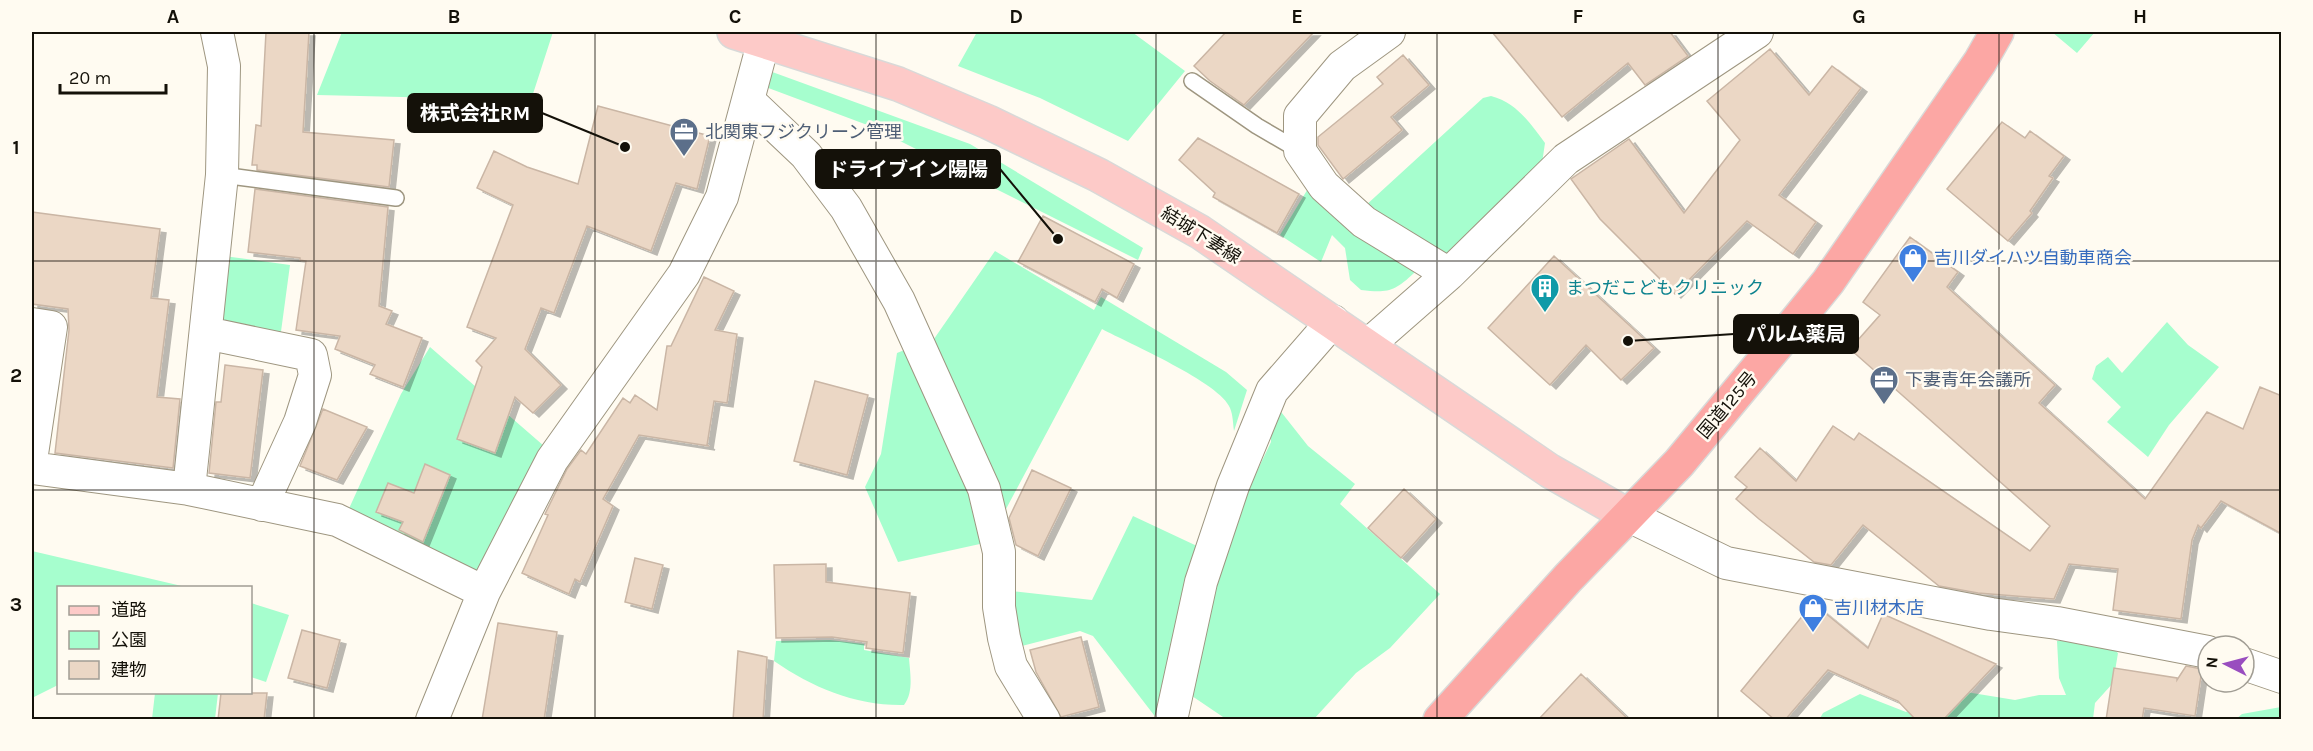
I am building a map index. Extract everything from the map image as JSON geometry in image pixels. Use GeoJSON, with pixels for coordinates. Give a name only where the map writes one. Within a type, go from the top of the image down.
{"type":"FeatureCollection","features":[{"type":"Feature","properties":{"kind":"highway","name":"国道125号"},"geometry":{"type":"LineString","coordinates":[[1440,720],[1627,515],[1679,464],[1828,282],[1926,141],[1997,32]]}},
{"type":"Feature","properties":{"kind":"main road","name":"結城下妻線"},"geometry":{"type":"LineString","coordinates":[[746,34],[898,84],[1098,175],[1200,232],[1550,471],[1627,515]]}},
{"type":"Feature","properties":{"kind":"street"},"geometry":{"type":"LineString","coordinates":[[189,489],[222,175],[224,66],[217,32]]}},
{"type":"Feature","properties":{"kind":"street"},"geometry":{"type":"LineString","coordinates":[[1389,32],[1342,66],[1300,116],[1300,151],[1324,186],[1364,222],[1449,274]]}},
{"type":"Feature","properties":{"kind":"street"},"geometry":{"type":"LineString","coordinates":[[1368,345],[1449,274],[1566,159],[1756,32]]}},
{"type":"Feature","properties":{"kind":"street"},"geometry":{"type":"LineString","coordinates":[[432,720],[484,592],[552,460],[684,274],[722,197],[749,101],[746,34]]}},
{"type":"Feature","properties":{"kind":"street"},"geometry":{"type":"LineString","coordinates":[[749,101],[806,155],[846,208],[898,301],[984,489],[999,552],[999,607],[1011,666],[1044,720]]}},
{"type":"Feature","properties":{"kind":"street"},"geometry":{"type":"LineString","coordinates":[[1171,720],[1201,582],[1233,486],[1272,391],[1333,321]]}},
{"type":"Feature","properties":{"kind":"street"},"geometry":{"type":"LineString","coordinates":[[32,324],[51,327],[32,454]]}},
{"type":"Feature","properties":{"kind":"street"},"geometry":{"type":"LineString","coordinates":[[206,333],[311,355],[315,375],[300,422],[262,504]]}},
{"type":"Feature","properties":{"kind":"street"},"geometry":{"type":"LineString","coordinates":[[32,468],[189,489],[337,520],[484,592]]}},
{"type":"Feature","properties":{"kind":"street"},"geometry":{"type":"LineString","coordinates":[[1627,515],[1726,563],[1991,615],[2057,623],[2196,650]]}},
{"type":"Feature","properties":{"kind":"street"},"geometry":{"type":"LineString","coordinates":[[2256,668],[2282,677]]}},
{"type":"Feature","properties":{"kind":"lane"},"geometry":{"type":"LineString","coordinates":[[1192,81],[1239,114],[1300,151]]}},
{"type":"Feature","properties":{"kind":"lane"},"geometry":{"type":"LineString","coordinates":[[222,175],[396,198]]}},
{"type":"Feature","properties":{"kind":"green space"},"geometry":{"type":"Polygon","coordinates":[[[342,32],[553,32],[531,100],[317,95],[342,32]]]}},
{"type":"Feature","properties":{"kind":"green space"},"geometry":{"type":"Polygon","coordinates":[[[977,32],[1132,32],[1185,71],[1128,141],[1040,98],[958,66],[977,32]]]}},
{"type":"Feature","properties":{"kind":"green space"},"geometry":{"type":"Polygon","coordinates":[[[2052,32],[2095,32],[2077,53],[2052,32]]]}},
{"type":"Feature","properties":{"kind":"green space"},"geometry":{"type":"Polygon","coordinates":[[[761,68],[970,144],[1143,248],[1138,260],[870,126],[763,86],[761,68]]]}},
{"type":"Feature","properties":{"kind":"green space"},"geometry":{"type":"Polygon","coordinates":[[[1491,96],[1515,108],[1545,143],[1541,170],[1444,258],[1364,207],[1483,98],[1491,96]]]}},
{"type":"Feature","properties":{"kind":"green space"},"geometry":{"type":"Polygon","coordinates":[[[1312,182],[1412,264],[1414,273],[1390,290],[1361,290],[1350,280],[1345,248],[1332,235],[1321,262],[1280,235],[1312,182]]]}},
{"type":"Feature","properties":{"kind":"green space"},"geometry":{"type":"Polygon","coordinates":[[[995,251],[1094,310],[1101,297],[1226,372],[1247,390],[1234,431],[1230,408],[1223,398],[1210,387],[1172,364],[1102,329],[998,524],[927,349],[995,251]]]}},
{"type":"Feature","properties":{"kind":"green space"},"geometry":{"type":"Polygon","coordinates":[[[224,256],[290,265],[280,339],[229,330],[217,318],[224,256]]]}},
{"type":"Feature","properties":{"kind":"green space"},"geometry":{"type":"Polygon","coordinates":[[[2167,322],[2188,345],[2219,367],[2169,425],[2148,457],[2107,422],[2121,407],[2092,379],[2096,366],[2108,357],[2122,373],[2167,322]]]}},
{"type":"Feature","properties":{"kind":"green space"},"geometry":{"type":"Polygon","coordinates":[[[430,347],[544,446],[478,581],[347,513],[401,394],[430,347]]]}},
{"type":"Feature","properties":{"kind":"green space"},"geometry":{"type":"Polygon","coordinates":[[[912,347],[989,542],[898,562],[865,487],[881,454],[897,353],[912,347]]]}},
{"type":"Feature","properties":{"kind":"green space"},"geometry":{"type":"Polygon","coordinates":[[[1278,408],[1308,446],[1355,484],[1340,504],[1440,594],[1390,648],[1356,673],[1314,719],[1226,719],[1192,696],[1195,643],[1229,530],[1271,442],[1270,426],[1278,408]]]}},
{"type":"Feature","properties":{"kind":"green space"},"geometry":{"type":"Polygon","coordinates":[[[1133,516],[1197,546],[1180,601],[1157,719],[1093,636],[1080,631],[1010,649],[1002,590],[1092,600],[1133,516]]]}},
{"type":"Feature","properties":{"kind":"green space"},"geometry":{"type":"Polygon","coordinates":[[[32,551],[182,586],[57,586],[57,686],[32,698],[32,551]]]}},
{"type":"Feature","properties":{"kind":"green space"},"geometry":{"type":"Polygon","coordinates":[[[252,603],[289,615],[266,682],[252,677],[252,603]]]}},
{"type":"Feature","properties":{"kind":"green space"},"geometry":{"type":"Polygon","coordinates":[[[830,640],[864,644],[864,650],[909,658],[910,688],[904,705],[886,705],[836,694],[774,661],[776,641],[830,640]]]}},
{"type":"Feature","properties":{"kind":"green space"},"geometry":{"type":"Polygon","coordinates":[[[2102,640],[2118,653],[2113,683],[2095,703],[2093,719],[1819,720],[1823,713],[1860,694],[1906,712],[1920,703],[1966,692],[2015,700],[2039,695],[2066,695],[2059,678],[2057,641],[2102,640]]]}},
{"type":"Feature","properties":{"kind":"green space"},"geometry":{"type":"Polygon","coordinates":[[[155,694],[218,694],[215,719],[152,719],[155,694]]]}},
{"type":"Feature","properties":{"kind":"green space"},"geometry":{"type":"Polygon","coordinates":[[[2281,707],[2281,719],[2236,719],[2242,714],[2281,707]]]}},
{"type":"Feature","properties":{"kind":"building"},"geometry":{"type":"Polygon","coordinates":[[[266,32],[309,32],[303,132],[394,140],[389,187],[257,170],[257,165],[252,165],[256,125],[261,126],[266,32]]]}},
{"type":"Feature","properties":{"kind":"building"},"geometry":{"type":"Polygon","coordinates":[[[1226,32],[1314,32],[1244,105],[1210,81],[1194,66],[1226,32]]]}},
{"type":"Feature","properties":{"kind":"building"},"geometry":{"type":"Polygon","coordinates":[[[1492,32],[1670,32],[1688,56],[1645,85],[1628,63],[1562,117],[1492,32]]]}},
{"type":"Feature","properties":{"kind":"building"},"geometry":{"type":"Polygon","coordinates":[[[1770,49],[1809,95],[1832,66],[1861,88],[1779,195],[1816,222],[1793,254],[1747,221],[1675,294],[1600,219],[1571,179],[1629,139],[1684,213],[1740,140],[1707,101],[1770,49]]]}},
{"type":"Feature","properties":{"kind":"building"},"geometry":{"type":"Polygon","coordinates":[[[1403,55],[1429,85],[1391,117],[1402,130],[1343,179],[1318,145],[1318,137],[1383,84],[1377,77],[1403,55]]]}},
{"type":"Feature","properties":{"kind":"building"},"geometry":{"type":"Polygon","coordinates":[[[598,106],[710,136],[697,189],[676,183],[651,251],[587,226],[554,313],[541,308],[525,349],[561,385],[533,413],[515,397],[495,453],[457,439],[482,367],[476,361],[496,338],[467,327],[513,205],[477,188],[494,151],[527,167],[578,184],[598,106]]]}},
{"type":"Feature","properties":{"kind":"building"},"geometry":{"type":"Polygon","coordinates":[[[2002,122],[2025,138],[2030,131],[2064,156],[2049,176],[2053,178],[2030,211],[2032,213],[2008,241],[1947,189],[2002,122]]]}},
{"type":"Feature","properties":{"kind":"building"},"geometry":{"type":"Polygon","coordinates":[[[1198,138],[1299,194],[1277,233],[1213,197],[1215,193],[1179,160],[1198,138]]]}},
{"type":"Feature","properties":{"kind":"building"},"geometry":{"type":"Polygon","coordinates":[[[255,189],[388,207],[379,306],[392,311],[386,324],[422,338],[403,387],[370,374],[375,365],[335,349],[340,336],[296,330],[306,261],[300,258],[248,252],[255,189]]]}},
{"type":"Feature","properties":{"kind":"building"},"geometry":{"type":"Polygon","coordinates":[[[32,212],[160,229],[151,298],[169,300],[157,397],[180,399],[173,468],[55,453],[69,330],[68,309],[32,304],[32,212]]]}},
{"type":"Feature","properties":{"kind":"building"},"geometry":{"type":"Polygon","coordinates":[[[1043,216],[1134,264],[1117,298],[1102,289],[1095,302],[1018,262],[1043,216]]]}},
{"type":"Feature","properties":{"kind":"building"},"geometry":{"type":"Polygon","coordinates":[[[1910,237],[1958,272],[1947,287],[2055,385],[2039,403],[2145,499],[2207,412],[2243,429],[2260,387],[2282,396],[2282,534],[2221,501],[2201,528],[2198,525],[2192,540],[2181,619],[2113,610],[2118,569],[2069,564],[2054,599],[1978,593],[1939,586],[1863,525],[1831,565],[1814,562],[1759,519],[1736,499],[1747,487],[1735,477],[1760,448],[1796,481],[1833,426],[1854,440],[1859,433],[2030,551],[2050,526],[1850,349],[1880,315],[1863,302],[1910,237]]]}},
{"type":"Feature","properties":{"kind":"building","name":"まつだこどもクリニック"},"geometry":{"type":"Polygon","coordinates":[[[1554,256],[1654,348],[1621,380],[1586,345],[1550,385],[1488,328],[1554,256]]]}},
{"type":"Feature","properties":{"kind":"building"},"geometry":{"type":"Polygon","coordinates":[[[704,277],[734,291],[715,330],[737,334],[727,403],[714,401],[707,445],[709,446],[639,435],[603,499],[613,506],[580,582],[575,579],[569,594],[522,573],[548,515],[545,514],[567,469],[581,450],[586,454],[623,398],[630,403],[635,395],[657,410],[667,346],[671,346],[704,277]]]}},
{"type":"Feature","properties":{"kind":"building"},"geometry":{"type":"Polygon","coordinates":[[[225,365],[263,370],[250,478],[209,473],[216,402],[221,402],[225,365]]]}},
{"type":"Feature","properties":{"kind":"building"},"geometry":{"type":"Polygon","coordinates":[[[815,381],[868,395],[847,475],[794,461],[815,381]]]}},
{"type":"Feature","properties":{"kind":"building"},"geometry":{"type":"Polygon","coordinates":[[[323,409],[367,427],[337,480],[300,466],[323,409]]]}},
{"type":"Feature","properties":{"kind":"building"},"geometry":{"type":"Polygon","coordinates":[[[425,464],[450,475],[423,542],[399,530],[403,522],[376,512],[388,483],[414,493],[425,464]]]}},
{"type":"Feature","properties":{"kind":"building"},"geometry":{"type":"Polygon","coordinates":[[[1032,470],[1071,488],[1038,556],[1016,545],[1009,518],[1032,470]]]}},
{"type":"Feature","properties":{"kind":"building"},"geometry":{"type":"Polygon","coordinates":[[[1404,489],[1436,519],[1401,558],[1368,528],[1404,489]]]}},
{"type":"Feature","properties":{"kind":"building"},"geometry":{"type":"Polygon","coordinates":[[[635,558],[663,565],[652,609],[625,602],[635,558]]]}},
{"type":"Feature","properties":{"kind":"building"},"geometry":{"type":"Polygon","coordinates":[[[826,564],[826,582],[910,593],[903,653],[866,648],[867,642],[832,637],[776,638],[774,565],[826,564]]]}},
{"type":"Feature","properties":{"kind":"building"},"geometry":{"type":"Polygon","coordinates":[[[1813,603],[1868,648],[1883,614],[1996,664],[1943,720],[1916,720],[1898,701],[1828,670],[1785,720],[1775,720],[1741,691],[1813,603]]]}},
{"type":"Feature","properties":{"kind":"building"},"geometry":{"type":"Polygon","coordinates":[[[498,623],[557,632],[544,720],[482,720],[498,623]]]}},
{"type":"Feature","properties":{"kind":"building"},"geometry":{"type":"Polygon","coordinates":[[[302,630],[340,640],[327,688],[288,678],[302,630]]]}},
{"type":"Feature","properties":{"kind":"building"},"geometry":{"type":"Polygon","coordinates":[[[1081,637],[1099,707],[1061,717],[1036,672],[1030,650],[1081,637]]]}},
{"type":"Feature","properties":{"kind":"building"},"geometry":{"type":"Polygon","coordinates":[[[738,651],[767,657],[763,720],[733,720],[738,651]]]}},
{"type":"Feature","properties":{"kind":"building"},"geometry":{"type":"Polygon","coordinates":[[[2186,666],[2196,668],[2196,694],[2198,694],[2195,716],[2144,708],[2142,720],[2106,720],[2114,668],[2177,678],[2177,680],[2186,666]]]}},
{"type":"Feature","properties":{"kind":"building"},"geometry":{"type":"Polygon","coordinates":[[[1581,674],[1629,720],[1538,720],[1581,674]]]}},
{"type":"Feature","properties":{"kind":"building"},"geometry":{"type":"Polygon","coordinates":[[[267,693],[264,720],[218,720],[221,694],[267,693]]]}},
{"type":"Feature","properties":{"kind":"place","name":"株式会社RM"},"geometry":{"type":"Point","coordinates":[625,147]}},
{"type":"Feature","properties":{"kind":"place","name":"北関東フジクリーン管理"},"geometry":{"type":"Point","coordinates":[684,158]}},
{"type":"Feature","properties":{"kind":"place","name":"ドライブイン陽陽"},"geometry":{"type":"Point","coordinates":[1058,239]}},
{"type":"Feature","properties":{"kind":"place","name":"吉川ダイハツ自動車商会"},"geometry":{"type":"Point","coordinates":[1913,284]}},
{"type":"Feature","properties":{"kind":"place","name":"まつだこどもクリニック"},"geometry":{"type":"Point","coordinates":[1545,314]}},
{"type":"Feature","properties":{"kind":"place","name":"パルム薬局"},"geometry":{"type":"Point","coordinates":[1628,341]}},
{"type":"Feature","properties":{"kind":"place","name":"下妻青年会議所"},"geometry":{"type":"Point","coordinates":[1884,406]}},
{"type":"Feature","properties":{"kind":"place","name":"吉川材木店"},"geometry":{"type":"Point","coordinates":[1813,634]}}]}
